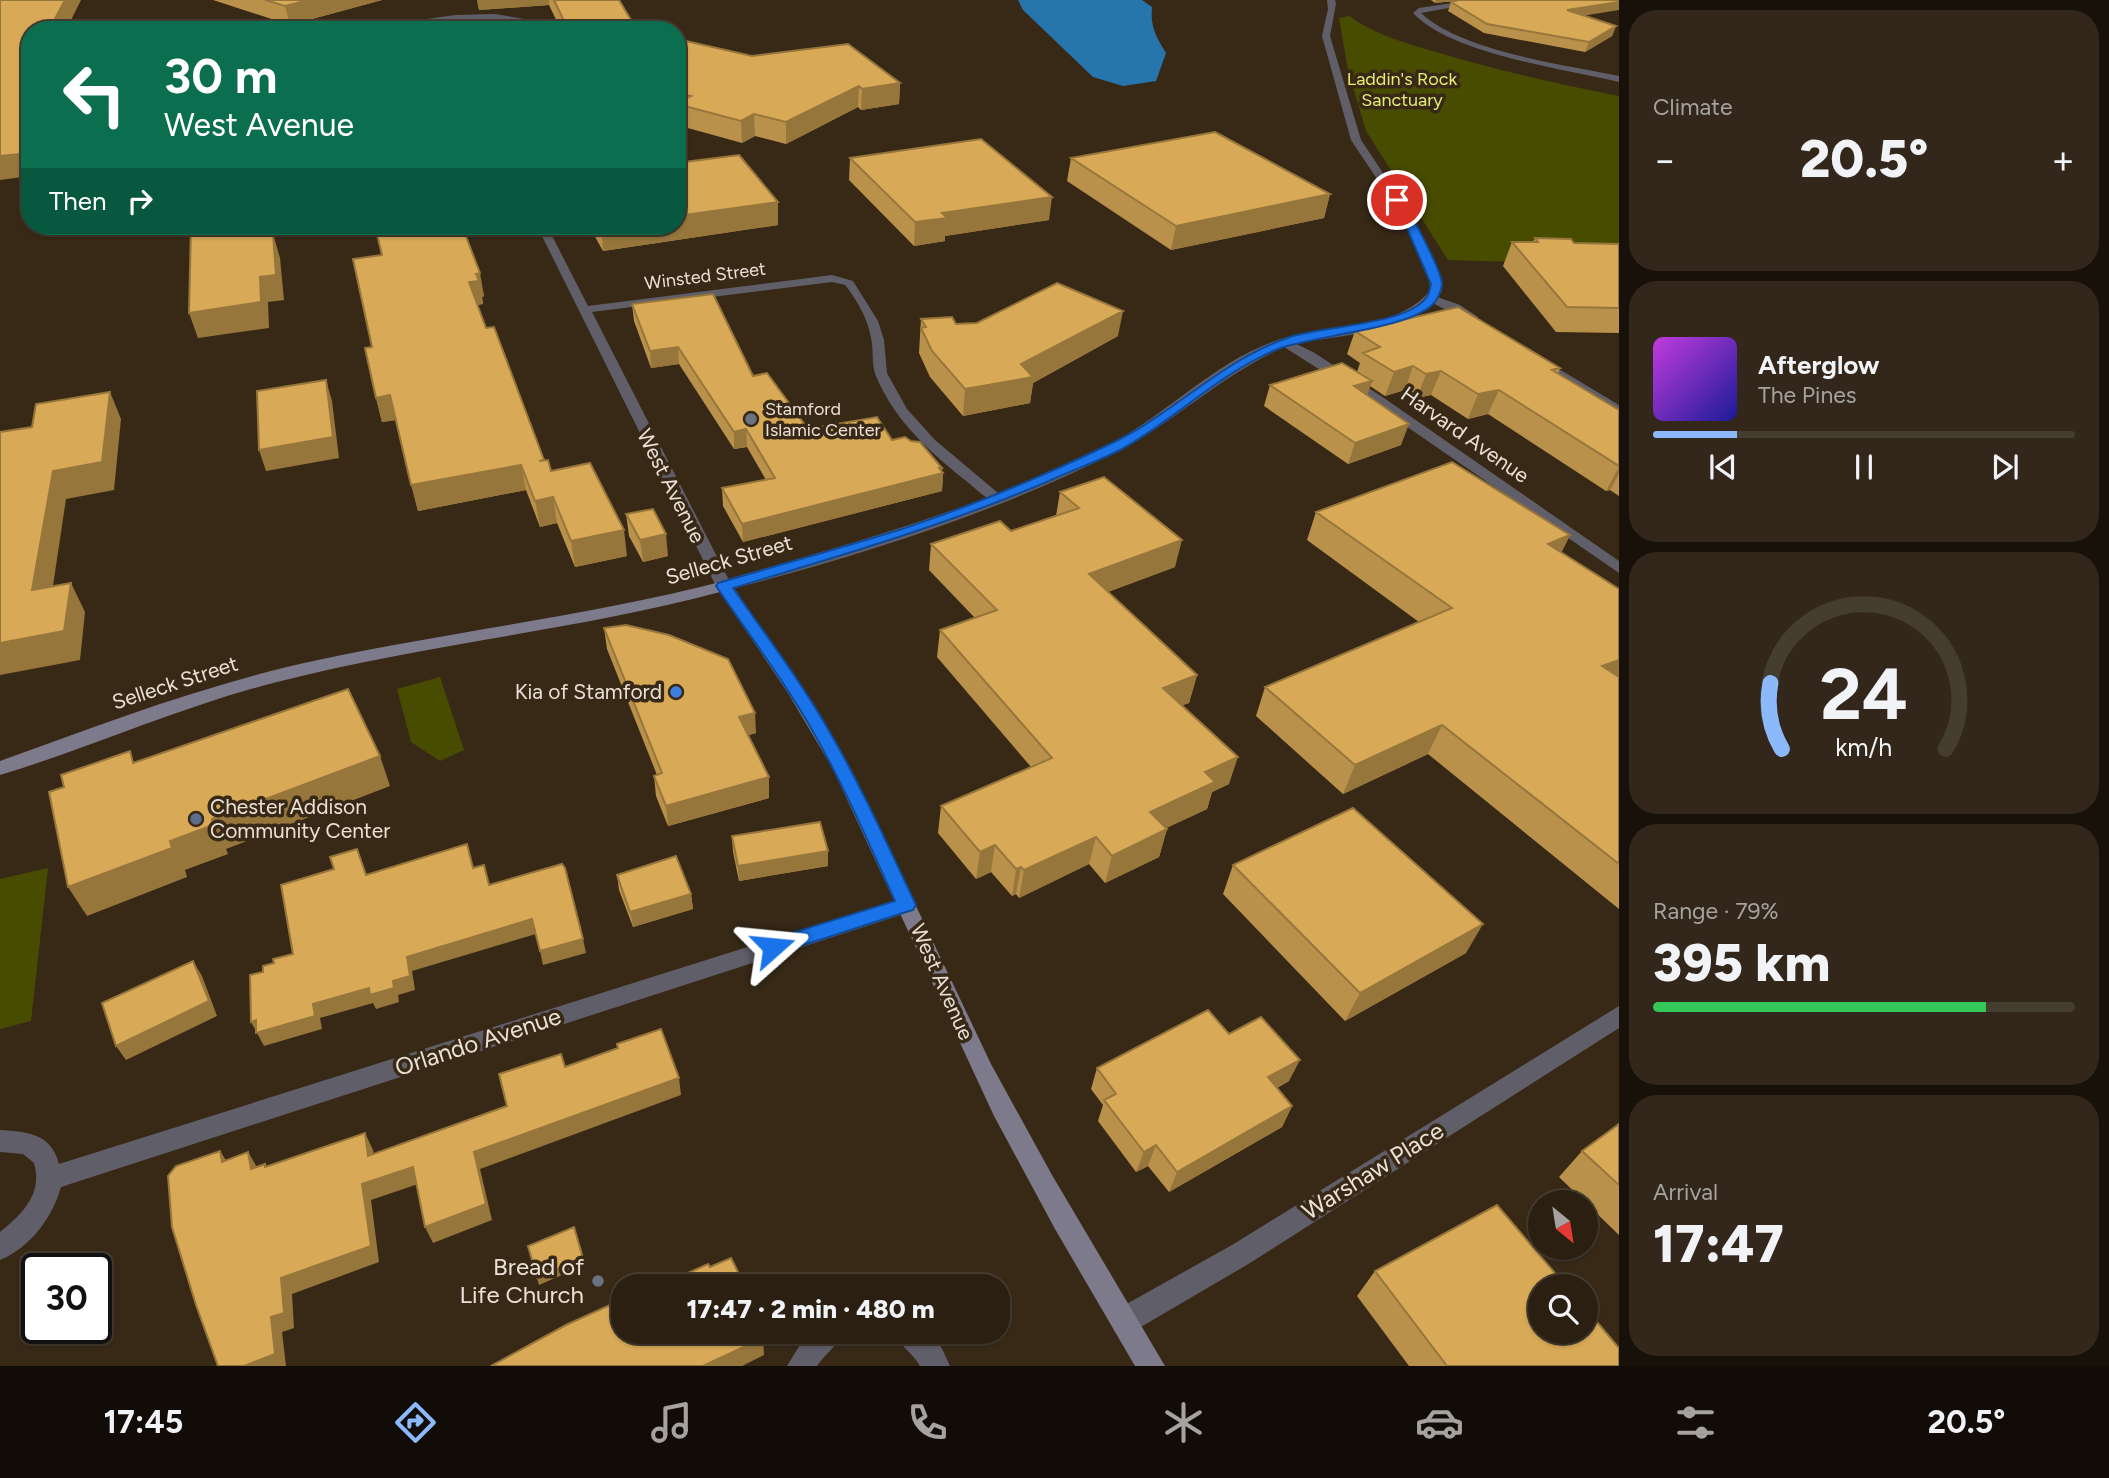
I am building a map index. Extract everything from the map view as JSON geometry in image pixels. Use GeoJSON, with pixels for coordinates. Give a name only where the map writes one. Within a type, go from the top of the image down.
{"type":"FeatureCollection","features":[{"type":"Feature","properties":{"kind":"main road","name":"Selleck Street"},"geometry":{"type":"LineString","coordinates":[[0,768],[149,714],[279,676],[659,603],[724,586]]}},
{"type":"Feature","properties":{"kind":"main road","name":"West Avenue"},"geometry":{"type":"LineString","coordinates":[[724,586],[794,687],[824,736],[856,796],[1000,1105],[1151,1366]]}},
{"type":"Feature","properties":{"kind":"street"},"geometry":{"type":"LineString","coordinates":[[1331,0],[1333,11],[1326,25],[1326,36],[1349,121],[1364,155],[1412,224],[1435,277],[1436,291],[1432,299],[1456,308],[1489,330]]}},
{"type":"Feature","properties":{"kind":"street"},"geometry":{"type":"LineString","coordinates":[[1488,0],[1431,6],[1417,13],[1428,26],[1448,35],[1494,50],[1619,79]]}},
{"type":"Feature","properties":{"kind":"street"},"geometry":{"type":"LineString","coordinates":[[442,21],[498,17],[529,21]]}},
{"type":"Feature","properties":{"kind":"street","name":"West Avenue"},"geometry":{"type":"LineString","coordinates":[[546,235],[724,586]]}},
{"type":"Feature","properties":{"kind":"street","name":"Winsted Street"},"geometry":{"type":"LineString","coordinates":[[583,310],[832,278],[849,282],[857,292],[877,335],[880,370],[903,412],[936,451],[998,498]]}},
{"type":"Feature","properties":{"kind":"street","name":"Selleck Street"},"geometry":{"type":"LineString","coordinates":[[724,586],[926,526],[998,498],[1115,447],[1160,421],[1243,361],[1284,342],[1389,321],[1414,312],[1432,299]]}},
{"type":"Feature","properties":{"kind":"street","name":"Harvard Avenue"},"geometry":{"type":"LineString","coordinates":[[1284,342],[1309,355],[1379,401],[1619,568]]}},
{"type":"Feature","properties":{"kind":"street"},"geometry":{"type":"LineString","coordinates":[[1523,351],[1619,411]]}},
{"type":"Feature","properties":{"kind":"street","name":"Orlando Avenue"},"geometry":{"type":"LineString","coordinates":[[50,1179],[906,905]]}},
{"type":"Feature","properties":{"kind":"street","name":"Warshaw Place"},"geometry":{"type":"LineString","coordinates":[[1124,1321],[1253,1247],[1619,1016]]}},
{"type":"Feature","properties":{"kind":"street"},"geometry":{"type":"LineString","coordinates":[[0,1141],[27,1143],[45,1156],[50,1179],[40,1208],[16,1236],[0,1247]]}},
{"type":"Feature","properties":{"kind":"street"},"geometry":{"type":"LineString","coordinates":[[801,1366],[815,1344]]}},
{"type":"Feature","properties":{"kind":"street"},"geometry":{"type":"LineString","coordinates":[[922,1344],[936,1366]]}},
{"type":"Feature","properties":{"kind":"green space","name":"Laddin's Rock Sanctuary"},"geometry":{"type":"Polygon","coordinates":[[[1349,16],[1377,32],[1429,50],[1523,75],[1619,96],[1619,265],[1448,260],[1366,131],[1348,70],[1339,18],[1349,16]]]}},
{"type":"Feature","properties":{"kind":"green space"},"geometry":{"type":"Polygon","coordinates":[[[440,677],[464,750],[440,761],[411,742],[397,689],[440,677]]]}},
{"type":"Feature","properties":{"kind":"green space"},"geometry":{"type":"Polygon","coordinates":[[[48,868],[31,1021],[0,1029],[0,879],[48,868]]]}},
{"type":"Feature","properties":{"kind":"water"},"geometry":{"type":"Polygon","coordinates":[[[1018,0],[1142,0],[1152,7],[1154,31],[1166,53],[1156,81],[1123,86],[1093,77],[1023,10],[1018,0]]]}},
{"type":"Feature","properties":{"kind":"building"},"geometry":{"type":"Polygon","coordinates":[[[0,0],[65,0],[54,21],[21,21],[21,154],[0,156],[0,0]]]}},
{"type":"Feature","properties":{"kind":"building"},"geometry":{"type":"Polygon","coordinates":[[[265,0],[309,0],[285,6],[265,0]]]}},
{"type":"Feature","properties":{"kind":"building"},"geometry":{"type":"Polygon","coordinates":[[[554,0],[619,0],[632,21],[564,21],[554,0]]]}},
{"type":"Feature","properties":{"kind":"building"},"geometry":{"type":"Polygon","coordinates":[[[1451,2],[1619,2],[1567,10],[1616,26],[1589,42],[1487,24],[1451,2]]]}},
{"type":"Feature","properties":{"kind":"building"},"geometry":{"type":"Polygon","coordinates":[[[686,41],[752,56],[848,44],[900,83],[862,89],[859,86],[786,122],[754,114],[741,121],[686,106],[686,98],[691,96],[686,95],[686,41]]]}},
{"type":"Feature","properties":{"kind":"building"},"geometry":{"type":"Polygon","coordinates":[[[1215,132],[1330,194],[1176,226],[1071,158],[1215,132]]]}},
{"type":"Feature","properties":{"kind":"building"},"geometry":{"type":"Polygon","coordinates":[[[981,139],[1052,197],[942,213],[947,218],[915,222],[850,158],[981,139]]]}},
{"type":"Feature","properties":{"kind":"building"},"geometry":{"type":"Polygon","coordinates":[[[739,155],[778,202],[686,215],[686,162],[739,155]]]}},
{"type":"Feature","properties":{"kind":"building"},"geometry":{"type":"Polygon","coordinates":[[[191,235],[273,235],[276,275],[260,277],[261,302],[189,313],[191,235]]]}},
{"type":"Feature","properties":{"kind":"building"},"geometry":{"type":"Polygon","coordinates":[[[377,235],[465,235],[480,273],[476,274],[479,281],[469,282],[486,328],[494,327],[544,460],[539,461],[548,460],[551,471],[590,463],[624,530],[571,541],[553,497],[535,501],[521,465],[411,485],[390,395],[376,398],[365,348],[372,347],[353,259],[382,255],[377,235]]]}},
{"type":"Feature","properties":{"kind":"building"},"geometry":{"type":"Polygon","coordinates":[[[1535,238],[1571,239],[1574,243],[1619,244],[1619,308],[1567,307],[1512,242],[1538,242],[1535,238]]]}},
{"type":"Feature","properties":{"kind":"building"},"geometry":{"type":"Polygon","coordinates":[[[1057,283],[1123,311],[1021,364],[1033,377],[965,389],[932,351],[921,328],[926,327],[921,319],[952,317],[956,324],[977,323],[1057,283]]]}},
{"type":"Feature","properties":{"kind":"building"},"geometry":{"type":"Polygon","coordinates":[[[713,294],[753,376],[767,373],[808,429],[877,417],[892,440],[905,437],[920,442],[942,468],[939,468],[943,473],[742,524],[722,488],[775,478],[746,429],[734,432],[678,347],[650,351],[632,304],[713,294]]]}},
{"type":"Feature","properties":{"kind":"building"},"geometry":{"type":"Polygon","coordinates":[[[1458,307],[1560,368],[1552,370],[1619,410],[1619,466],[1499,390],[1478,394],[1441,371],[1426,374],[1413,366],[1394,372],[1363,353],[1380,347],[1355,331],[1458,307]]]}},
{"type":"Feature","properties":{"kind":"building"},"geometry":{"type":"Polygon","coordinates":[[[1342,363],[1372,381],[1354,386],[1409,424],[1355,443],[1270,385],[1342,363]]]}},
{"type":"Feature","properties":{"kind":"building"},"geometry":{"type":"Polygon","coordinates":[[[326,380],[333,437],[259,450],[257,391],[326,380]]]}},
{"type":"Feature","properties":{"kind":"building"},"geometry":{"type":"Polygon","coordinates":[[[110,392],[102,462],[53,471],[32,590],[71,583],[64,631],[0,643],[0,432],[32,427],[36,404],[110,392]]]}},
{"type":"Feature","properties":{"kind":"building"},"geometry":{"type":"Polygon","coordinates":[[[1452,462],[1570,535],[1548,544],[1619,589],[1619,660],[1602,666],[1619,677],[1619,864],[1442,725],[1355,765],[1265,687],[1452,608],[1316,512],[1452,462]]]}},
{"type":"Feature","properties":{"kind":"building"},"geometry":{"type":"Polygon","coordinates":[[[1104,477],[1182,540],[1089,574],[1197,675],[1163,688],[1238,757],[1205,772],[1215,782],[1150,812],[1167,829],[1112,856],[1096,837],[1024,870],[1021,867],[1016,869],[995,845],[980,852],[941,806],[1052,758],[940,630],[997,610],[931,544],[1000,521],[1011,531],[1079,508],[1060,492],[1104,477]]]}},
{"type":"Feature","properties":{"kind":"building"},"geometry":{"type":"Polygon","coordinates":[[[653,509],[666,534],[640,540],[626,514],[653,509]]]}},
{"type":"Feature","properties":{"kind":"building"},"geometry":{"type":"Polygon","coordinates":[[[626,625],[669,635],[728,659],[755,713],[739,717],[769,777],[666,806],[654,776],[662,773],[604,628],[626,625]]]}},
{"type":"Feature","properties":{"kind":"building"},"geometry":{"type":"Polygon","coordinates":[[[348,689],[380,756],[212,819],[213,825],[170,841],[172,848],[68,887],[49,792],[64,787],[61,775],[130,751],[133,763],[348,689]]]}},
{"type":"Feature","properties":{"kind":"building"},"geometry":{"type":"Polygon","coordinates":[[[1353,808],[1483,924],[1360,993],[1233,865],[1353,808]]]}},
{"type":"Feature","properties":{"kind":"building"},"geometry":{"type":"Polygon","coordinates":[[[820,822],[828,851],[738,866],[732,836],[820,822]]]}},
{"type":"Feature","properties":{"kind":"building"},"geometry":{"type":"Polygon","coordinates":[[[467,844],[473,868],[484,865],[489,885],[562,864],[583,939],[540,951],[532,919],[407,957],[410,976],[393,981],[394,988],[370,995],[369,988],[313,1004],[315,1016],[256,1033],[256,1020],[251,1022],[250,975],[263,972],[263,966],[274,963],[273,959],[293,954],[281,885],[334,869],[330,857],[357,849],[366,875],[467,844]]]}},
{"type":"Feature","properties":{"kind":"building"},"geometry":{"type":"Polygon","coordinates":[[[676,856],[691,894],[630,912],[617,875],[676,856]]]}},
{"type":"Feature","properties":{"kind":"building"},"geometry":{"type":"Polygon","coordinates":[[[193,961],[209,1001],[116,1046],[102,1003],[193,961]]]}},
{"type":"Feature","properties":{"kind":"building"},"geometry":{"type":"Polygon","coordinates":[[[1208,1010],[1229,1034],[1261,1017],[1300,1060],[1268,1077],[1292,1106],[1177,1172],[1156,1145],[1144,1152],[1104,1100],[1116,1094],[1097,1068],[1208,1010]]]}},
{"type":"Feature","properties":{"kind":"building"},"geometry":{"type":"Polygon","coordinates":[[[661,1029],[679,1078],[474,1152],[486,1204],[425,1227],[413,1167],[362,1184],[371,1246],[281,1278],[284,1313],[271,1317],[275,1354],[244,1366],[218,1366],[172,1227],[168,1176],[176,1166],[220,1151],[222,1162],[248,1152],[251,1169],[265,1164],[265,1167],[365,1133],[368,1156],[507,1106],[499,1074],[561,1054],[565,1067],[618,1048],[617,1044],[661,1029]]]}},
{"type":"Feature","properties":{"kind":"building"},"geometry":{"type":"Polygon","coordinates":[[[1619,1124],[1619,1185],[1582,1151],[1619,1124]]]}},
{"type":"Feature","properties":{"kind":"building"},"geometry":{"type":"Polygon","coordinates":[[[1497,1205],[1528,1241],[1528,1260],[1544,1260],[1556,1274],[1528,1274],[1528,1344],[1598,1344],[1598,1323],[1619,1348],[1619,1366],[1447,1366],[1375,1271],[1497,1205]]]}},
{"type":"Feature","properties":{"kind":"building"},"geometry":{"type":"Polygon","coordinates":[[[574,1227],[583,1258],[537,1278],[528,1246],[574,1227]]]}},
{"type":"Feature","properties":{"kind":"building"},"geometry":{"type":"Polygon","coordinates":[[[731,1258],[739,1274],[686,1274],[708,1264],[710,1267],[731,1258]]]}},
{"type":"Feature","properties":{"kind":"building"},"geometry":{"type":"Polygon","coordinates":[[[611,1304],[611,1344],[750,1344],[703,1366],[491,1366],[566,1325],[611,1304]]]}},
{"type":"Feature","properties":{"kind":"place","name":"Stamford Islamic Center"},"geometry":{"type":"Point","coordinates":[751,419]}},
{"type":"Feature","properties":{"kind":"place","name":"Kia of Stamford"},"geometry":{"type":"Point","coordinates":[676,692]}},
{"type":"Feature","properties":{"kind":"place","name":"Chester Addison Community Center"},"geometry":{"type":"Point","coordinates":[196,819]}},
{"type":"Feature","properties":{"kind":"place","name":"Bread of Life Church"},"geometry":{"type":"Point","coordinates":[598,1281]}},
{"type":"Feature","properties":{"kind":"route"},"geometry":{"type":"LineString","coordinates":[[773,947],[906,905],[856,796],[824,736],[794,687],[724,586],[943,520],[1083,463],[1138,435],[1243,361],[1273,346],[1299,338],[1389,321],[1420,309],[1432,299],[1437,284],[1412,224],[1397,200]]}}]}
